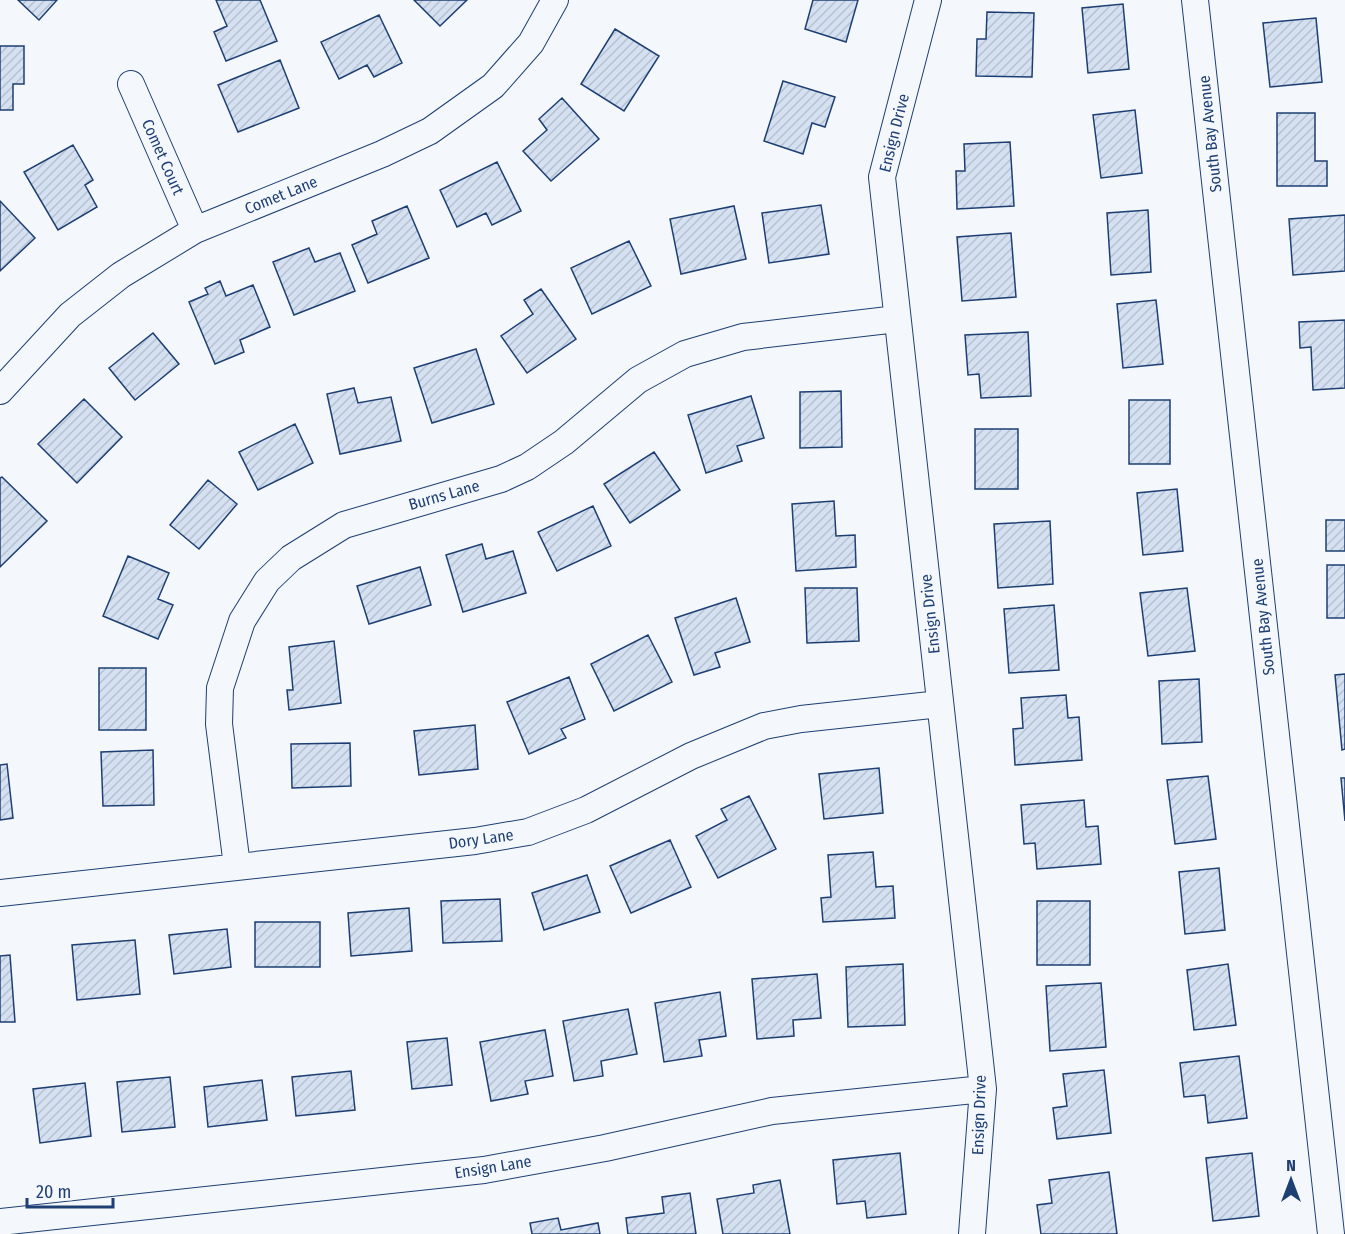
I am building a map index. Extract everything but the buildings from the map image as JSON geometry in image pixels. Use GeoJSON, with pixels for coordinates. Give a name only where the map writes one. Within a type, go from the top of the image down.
{"type":"FeatureCollection","features":[{"type":"Feature","properties":{"kind":"street","name":"Comet Lane"},"geometry":{"type":"LineString","coordinates":[[0,390],[70,315],[121,274],[195,230],[382,154],[430,131],[493,86],[531,43],[555,0]]}},
{"type":"Feature","properties":{"kind":"street","name":"Ensign Drive"},"geometry":{"type":"LineString","coordinates":[[928,0],[882,177],[983,1089],[972,1234]]}},
{"type":"Feature","properties":{"kind":"street","name":"South Bay Avenue"},"geometry":{"type":"LineString","coordinates":[[1195,0],[1331,1234]]}},
{"type":"Feature","properties":{"kind":"street","name":"Comet Court"},"geometry":{"type":"LineString","coordinates":[[131,84],[195,230]]}},
{"type":"Feature","properties":{"kind":"street","name":"Burns Lane"},"geometry":{"type":"LineString","coordinates":[[237,866],[219,724],[220,688],[242,621],[267,581],[291,558],[344,525],[501,479],[527,467],[564,442],[638,380],[685,354],[743,337],[897,319]]}},
{"type":"Feature","properties":{"kind":"street","name":"Dory Lane"},"geometry":{"type":"LineString","coordinates":[[0,894],[475,841],[528,832],[586,810],[691,756],[764,726],[801,719],[940,704]]}},
{"type":"Feature","properties":{"kind":"street","name":"Ensign Lane"},"geometry":{"type":"LineString","coordinates":[[0,1222],[484,1170],[604,1148],[772,1111],[983,1089]]}}]}
